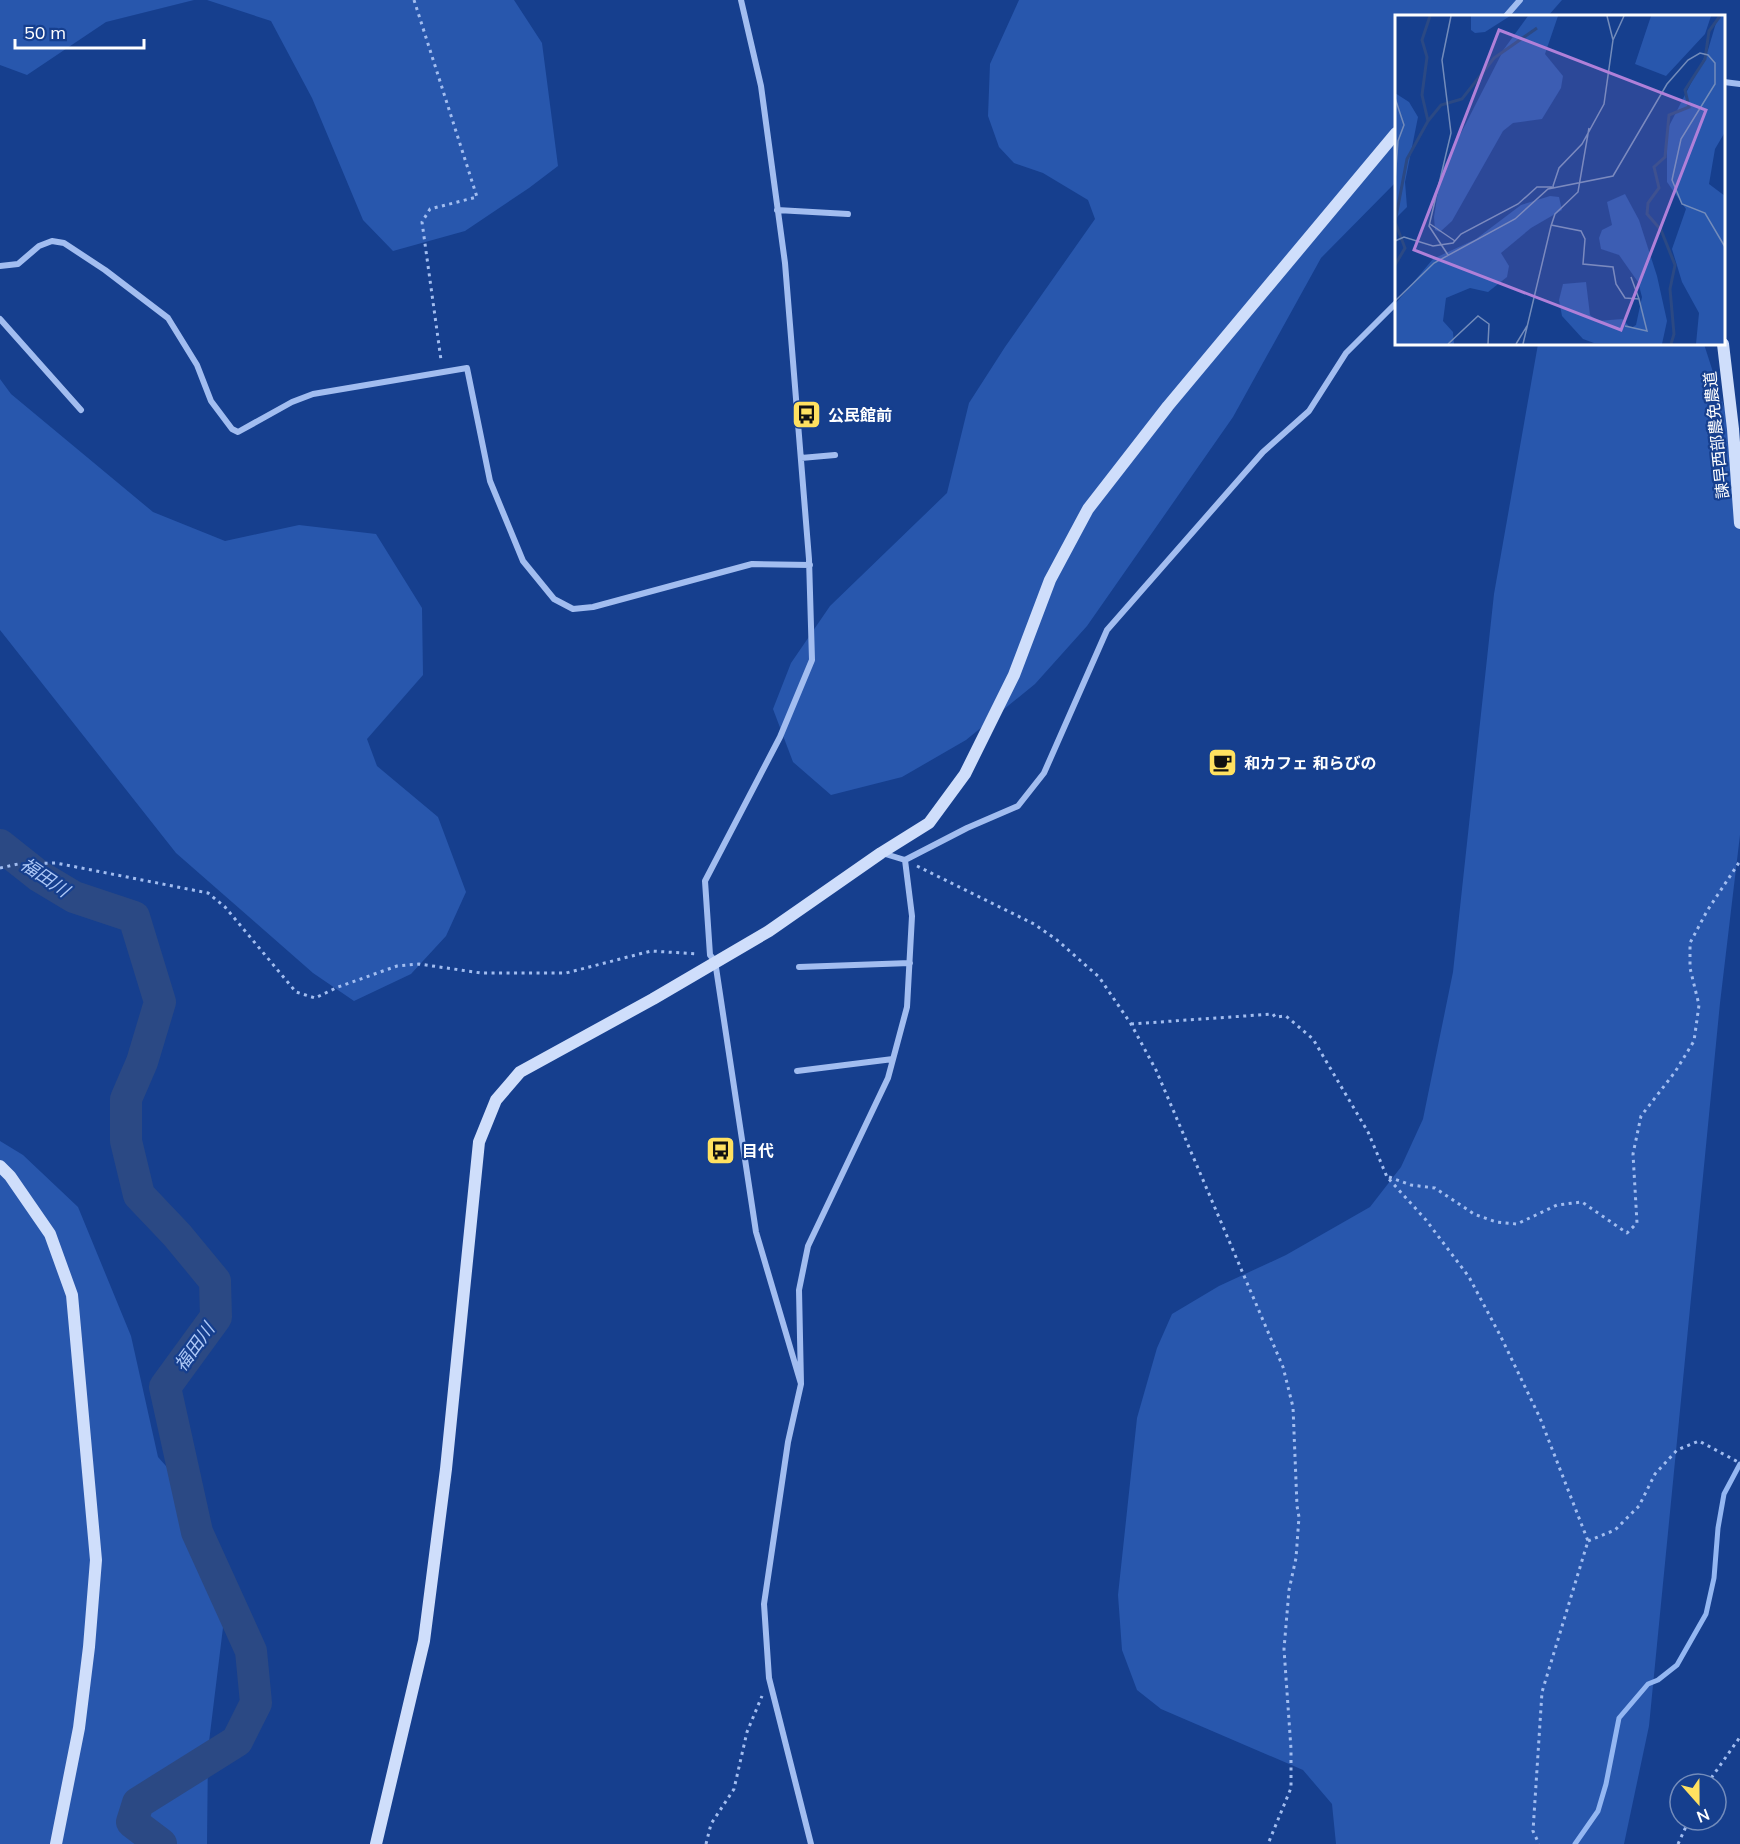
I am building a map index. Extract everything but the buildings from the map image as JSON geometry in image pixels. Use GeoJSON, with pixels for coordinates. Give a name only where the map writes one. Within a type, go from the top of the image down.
{"type":"FeatureCollection","features":[{"type":"Feature","properties":{"kind":"street"},"geometry":{"type":"LineString","coordinates":[[741,0],[761,86],[786,274],[810,566],[812,660],[780,737],[705,881],[713,958],[756,1232],[801,1384]]}},
{"type":"Feature","properties":{"kind":"street"},"geometry":{"type":"LineString","coordinates":[[1507,15],[1520,0]]}},
{"type":"Feature","properties":{"kind":"street"},"geometry":{"type":"LineString","coordinates":[[1725,82],[1740,84]]}},
{"type":"Feature","properties":{"kind":"street"},"geometry":{"type":"LineString","coordinates":[[376,1844],[424,1641],[447,1468],[480,1142],[496,1100],[520,1072],[653,999],[713,958],[769,931],[881,853],[929,823],[965,774],[1014,675],[1050,580],[1088,509],[1167,406],[1395,134]]}},
{"type":"Feature","properties":{"kind":"street"},"geometry":{"type":"LineString","coordinates":[[777,210],[848,214]]}},
{"type":"Feature","properties":{"kind":"street"},"geometry":{"type":"LineString","coordinates":[[0,266],[18,264],[39,246],[52,241],[64,243],[105,270],[168,318],[197,365],[211,401],[232,429],[238,432],[292,402],[313,394],[467,368],[490,482],[523,561],[554,599],[573,609],[593,608],[752,564],[810,566]]}},
{"type":"Feature","properties":{"kind":"street"},"geometry":{"type":"LineString","coordinates":[[881,853],[905,860],[967,828],[1018,806],[1044,773],[1107,630],[1184,545],[1263,452],[1309,411],[1346,353],[1395,304]]}},
{"type":"Feature","properties":{"kind":"street"},"geometry":{"type":"LineString","coordinates":[[0,319],[81,410]]}},
{"type":"Feature","properties":{"kind":"street","name":"諫早西部農免農道"},"geometry":{"type":"LineString","coordinates":[[1723,345],[1733,429],[1740,523]]}},
{"type":"Feature","properties":{"kind":"street"},"geometry":{"type":"LineString","coordinates":[[801,458],[835,455]]}},
{"type":"Feature","properties":{"kind":"street"},"geometry":{"type":"LineString","coordinates":[[811,1844],[769,1678],[764,1604],[788,1442],[801,1384],[799,1290],[808,1246],[888,1078],[907,1007],[912,916],[905,860]]}},
{"type":"Feature","properties":{"kind":"street"},"geometry":{"type":"LineString","coordinates":[[799,967],[910,963]]}},
{"type":"Feature","properties":{"kind":"street"},"geometry":{"type":"LineString","coordinates":[[797,1071],[893,1059]]}},
{"type":"Feature","properties":{"kind":"street"},"geometry":{"type":"LineString","coordinates":[[0,1166],[10,1176],[50,1234],[72,1295],[96,1560],[79,1728],[56,1844]]}},
{"type":"Feature","properties":{"kind":"path"},"geometry":{"type":"LineString","coordinates":[[414,0],[477,197],[430,209],[422,222],[443,371]]}},
{"type":"Feature","properties":{"kind":"path"},"geometry":{"type":"LineString","coordinates":[[905,860],[1034,924],[1057,940],[1099,977],[1131,1024],[1156,1070],[1283,1367],[1293,1407],[1299,1517],[1284,1649],[1292,1749],[1291,1788],[1268,1844]]}},
{"type":"Feature","properties":{"kind":"path"},"geometry":{"type":"LineString","coordinates":[[1387,1177],[1411,1185],[1435,1188],[1474,1214],[1496,1221],[1517,1224],[1557,1205],[1582,1202],[1626,1233],[1636,1224],[1633,1154],[1641,1116],[1675,1072],[1694,1041],[1699,1005],[1690,968],[1690,943],[1707,911],[1740,861]]}},
{"type":"Feature","properties":{"kind":"path"},"geometry":{"type":"LineString","coordinates":[[0,868],[18,864],[56,863],[208,893],[239,922],[296,992],[315,998],[338,987],[397,966],[419,964],[481,973],[566,973],[651,951],[713,958]]}},
{"type":"Feature","properties":{"kind":"path"},"geometry":{"type":"LineString","coordinates":[[1131,1024],[1273,1014],[1275,1017],[1286,1016],[1313,1039],[1368,1132],[1387,1177],[1426,1220],[1469,1277],[1501,1337],[1540,1418],[1588,1541],[1542,1692],[1533,1831],[1539,1844]]}},
{"type":"Feature","properties":{"kind":"path"},"geometry":{"type":"LineString","coordinates":[[1588,1541],[1615,1530],[1639,1506],[1655,1474],[1677,1450],[1699,1441],[1740,1462]]}},
{"type":"Feature","properties":{"kind":"path"},"geometry":{"type":"LineString","coordinates":[[706,1844],[711,1824],[735,1789],[747,1732],[769,1678]]}},
{"type":"Feature","properties":{"kind":"path"},"geometry":{"type":"LineString","coordinates":[[1715,1772],[1740,1737]]}},
{"type":"Feature","properties":{"kind":"shaded area"},"geometry":{"type":"Polygon","coordinates":[[[0,0],[194,0],[106,22],[27,75],[0,65],[0,0]]]}},
{"type":"Feature","properties":{"kind":"shaded area"},"geometry":{"type":"Polygon","coordinates":[[[207,0],[514,0],[542,43],[558,166],[465,231],[393,251],[363,220],[312,98],[271,21],[207,0]]]}},
{"type":"Feature","properties":{"kind":"shaded area"},"geometry":{"type":"Polygon","coordinates":[[[1019,0],[1562,0],[1549,15],[1395,15],[1395,183],[1321,258],[1233,417],[1087,626],[1035,684],[966,740],[902,777],[831,795],[793,762],[773,709],[791,663],[830,606],[947,493],[969,403],[1005,347],[1095,219],[1088,200],[1043,173],[1014,163],[999,147],[988,116],[990,64],[1019,0]]]}},
{"type":"Feature","properties":{"kind":"shaded area"},"geometry":{"type":"Polygon","coordinates":[[[1538,345],[1704,345],[1740,457],[1740,835],[1720,1003],[1649,1726],[1624,1844],[1336,1844],[1332,1804],[1303,1770],[1161,1709],[1137,1690],[1122,1650],[1118,1595],[1137,1418],[1157,1348],[1172,1314],[1219,1286],[1286,1255],[1370,1207],[1401,1167],[1423,1119],[1453,972],[1494,594],[1538,345]]]}},
{"type":"Feature","properties":{"kind":"shaded area"},"geometry":{"type":"Polygon","coordinates":[[[0,379],[11,394],[153,512],[225,541],[299,525],[376,534],[422,608],[423,675],[367,739],[377,766],[438,817],[466,892],[446,936],[411,974],[354,1001],[313,973],[176,853],[0,630],[0,379]]]}},
{"type":"Feature","properties":{"kind":"shaded area"},"geometry":{"type":"Polygon","coordinates":[[[0,1141],[23,1155],[78,1207],[131,1336],[158,1457],[197,1501],[226,1603],[208,1750],[207,1844],[0,1844],[0,1141]]]}},
{"type":"Feature","properties":{"kind":"waterway","name":"福田川"},"geometry":{"type":"LineString","coordinates":[[0,845],[39,876],[74,897],[134,917],[160,1002],[142,1062],[126,1099],[126,1141],[139,1195],[177,1235],[215,1281],[216,1317],[165,1387],[197,1532],[251,1651],[256,1703],[237,1741],[138,1803],[132,1822],[161,1844]]}},
{"type":"Feature","properties":{"kind":"waterway"},"geometry":{"type":"LineString","coordinates":[[1575,1844],[1598,1811],[1606,1784],[1619,1718],[1648,1684],[1658,1680],[1677,1665],[1706,1614],[1714,1578],[1718,1528],[1724,1494],[1740,1464]]}},
{"type":"Feature","properties":{"kind":"place","name":"公民館前"},"geometry":{"type":"Point","coordinates":[807,415]}},
{"type":"Feature","properties":{"kind":"place","name":"和カフェ 和らびの"},"geometry":{"type":"Point","coordinates":[1223,763]}},
{"type":"Feature","properties":{"kind":"place","name":"目代"},"geometry":{"type":"Point","coordinates":[721,1151]}}]}
